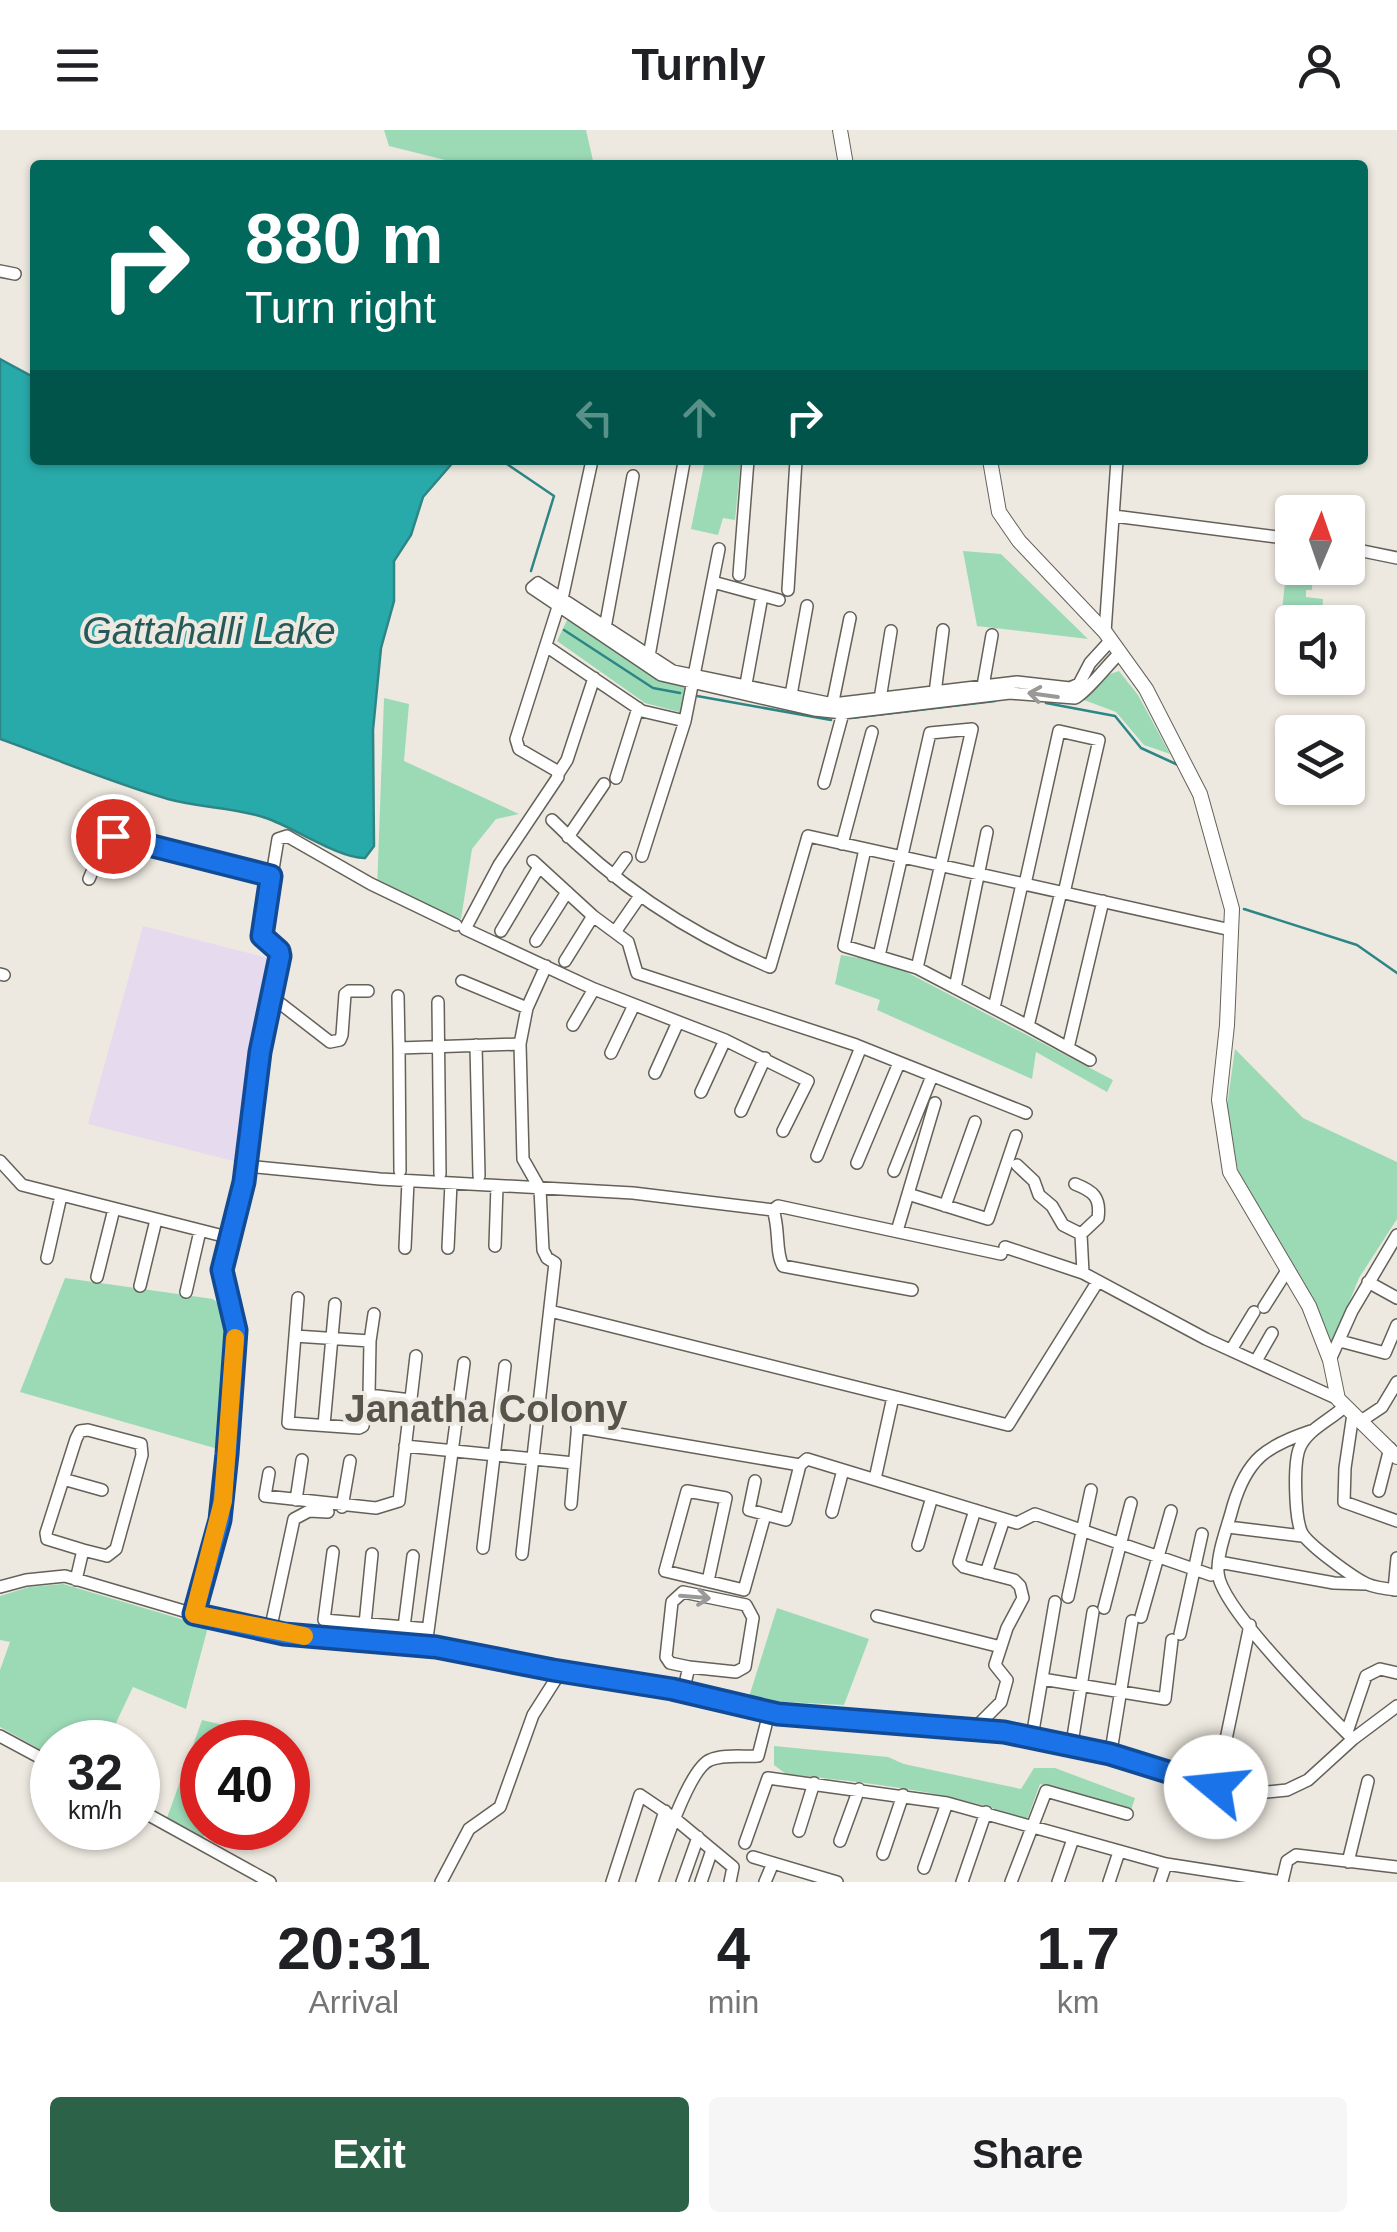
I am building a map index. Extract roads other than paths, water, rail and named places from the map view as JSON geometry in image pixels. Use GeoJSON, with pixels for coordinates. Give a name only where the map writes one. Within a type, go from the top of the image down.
{"type":"FeatureCollection","features":[{"type":"Feature","properties":{"kind":"main road"},"geometry":{"type":"LineString","coordinates":[[840,130],[845,160]]}},
{"type":"Feature","properties":{"kind":"main road"},"geometry":{"type":"LineString","coordinates":[[991,465],[999,512],[1019,541],[1112,642],[1146,689],[1200,794],[1232,909],[1219,1100],[1230,1172],[1310,1306],[1349,1410],[1393,1453]]}},
{"type":"Feature","properties":{"kind":"street"},"geometry":{"type":"LineString","coordinates":[[0,271],[15,274]]}},
{"type":"Feature","properties":{"kind":"street"},"geometry":{"type":"LineString","coordinates":[[558,774],[517,744],[560,603],[591,465]]}},
{"type":"Feature","properties":{"kind":"street"},"geometry":{"type":"LineString","coordinates":[[649,656],[683,465]]}},
{"type":"Feature","properties":{"kind":"street"},"geometry":{"type":"LineString","coordinates":[[739,575],[748,465]]}},
{"type":"Feature","properties":{"kind":"street"},"geometry":{"type":"LineString","coordinates":[[713,582],[762,596],[784,595],[796,465]]}},
{"type":"Feature","properties":{"kind":"street"},"geometry":{"type":"LineString","coordinates":[[560,603],[672,670],[695,679],[836,710],[1010,693],[1080,697],[1112,642],[1116,465]]}},
{"type":"Feature","properties":{"kind":"street"},"geometry":{"type":"LineString","coordinates":[[605,628],[633,476]]}},
{"type":"Feature","properties":{"kind":"street"},"geometry":{"type":"LineString","coordinates":[[1114,516],[1275,536]]}},
{"type":"Feature","properties":{"kind":"street"},"geometry":{"type":"LineString","coordinates":[[642,856],[686,722],[719,549]]}},
{"type":"Feature","properties":{"kind":"street"},"geometry":{"type":"LineString","coordinates":[[1365,551],[1397,558]]}},
{"type":"Feature","properties":{"kind":"street"},"geometry":{"type":"LineString","coordinates":[[746,684],[762,596]]}},
{"type":"Feature","properties":{"kind":"street"},"geometry":{"type":"LineString","coordinates":[[560,603],[661,675],[746,684],[836,710],[880,699],[1017,682],[1075,687],[1090,663],[1112,642]]}},
{"type":"Feature","properties":{"kind":"street"},"geometry":{"type":"LineString","coordinates":[[791,695],[807,606]]}},
{"type":"Feature","properties":{"kind":"street"},"geometry":{"type":"LineString","coordinates":[[824,782],[850,618]]}},
{"type":"Feature","properties":{"kind":"street"},"geometry":{"type":"LineString","coordinates":[[934,693],[943,630]]}},
{"type":"Feature","properties":{"kind":"street"},"geometry":{"type":"LineString","coordinates":[[880,699],[891,631]]}},
{"type":"Feature","properties":{"kind":"street"},"geometry":{"type":"LineString","coordinates":[[983,686],[992,635]]}},
{"type":"Feature","properties":{"kind":"street"},"geometry":{"type":"LineString","coordinates":[[546,646],[638,708],[686,722]]}},
{"type":"Feature","properties":{"kind":"street"},"geometry":{"type":"LineString","coordinates":[[594,678],[567,760],[500,865],[465,929],[594,989],[725,1040],[808,1081],[783,1130]]}},
{"type":"Feature","properties":{"kind":"street"},"geometry":{"type":"LineString","coordinates":[[568,837],[610,781],[638,708]]}},
{"type":"Feature","properties":{"kind":"street"},"geometry":{"type":"LineString","coordinates":[[879,956],[930,733],[972,729],[918,968]]}},
{"type":"Feature","properties":{"kind":"street"},"geometry":{"type":"LineString","coordinates":[[994,1008],[1060,731],[1099,740],[1028,1026]]}},
{"type":"Feature","properties":{"kind":"street"},"geometry":{"type":"LineString","coordinates":[[842,844],[872,732]]}},
{"type":"Feature","properties":{"kind":"street"},"geometry":{"type":"LineString","coordinates":[[552,820],[640,896],[701,935],[770,968],[808,836],[1231,930]]}},
{"type":"Feature","properties":{"kind":"street"},"geometry":{"type":"LineString","coordinates":[[955,988],[986,832]]}},
{"type":"Feature","properties":{"kind":"street"},"geometry":{"type":"LineString","coordinates":[[89,879],[106,839],[113,836],[271,876]]}},
{"type":"Feature","properties":{"kind":"street"},"geometry":{"type":"LineString","coordinates":[[194,1614],[223,1501],[236,1330],[223,1280],[246,1166],[260,1052],[280,956],[264,940],[262,931],[278,839],[287,836],[371,884],[456,925]]}},
{"type":"Feature","properties":{"kind":"street"},"geometry":{"type":"LineString","coordinates":[[865,849],[844,946],[918,968],[1090,1060]]}},
{"type":"Feature","properties":{"kind":"street"},"geometry":{"type":"LineString","coordinates":[[613,876],[626,858]]}},
{"type":"Feature","properties":{"kind":"street"},"geometry":{"type":"LineString","coordinates":[[501,931],[536,864],[628,942],[637,974],[860,1047],[1026,1113]]}},
{"type":"Feature","properties":{"kind":"street"},"geometry":{"type":"LineString","coordinates":[[536,942],[567,892]]}},
{"type":"Feature","properties":{"kind":"street"},"geometry":{"type":"LineString","coordinates":[[615,932],[640,896]]}},
{"type":"Feature","properties":{"kind":"street"},"geometry":{"type":"LineString","coordinates":[[1068,1048],[1103,901]]}},
{"type":"Feature","properties":{"kind":"street"},"geometry":{"type":"LineString","coordinates":[[565,961],[593,916]]}},
{"type":"Feature","properties":{"kind":"street"},"geometry":{"type":"LineString","coordinates":[[522,1554],[556,1263],[543,1250],[540,1188],[523,1159],[520,1044],[526,1008],[546,966]]}},
{"type":"Feature","properties":{"kind":"street"},"geometry":{"type":"LineString","coordinates":[[462,980],[526,1008]]}},
{"type":"Feature","properties":{"kind":"street"},"geometry":{"type":"LineString","coordinates":[[573,1025],[594,989]]}},
{"type":"Feature","properties":{"kind":"street"},"geometry":{"type":"LineString","coordinates":[[272,998],[330,1042],[340,1040],[342,1035],[345,994],[349,990],[368,991]]}},
{"type":"Feature","properties":{"kind":"street"},"geometry":{"type":"LineString","coordinates":[[398,996],[405,1248]]}},
{"type":"Feature","properties":{"kind":"street"},"geometry":{"type":"LineString","coordinates":[[438,1002],[440,1174]]}},
{"type":"Feature","properties":{"kind":"street"},"geometry":{"type":"LineString","coordinates":[[611,1053],[634,1006]]}},
{"type":"Feature","properties":{"kind":"street"},"geometry":{"type":"LineString","coordinates":[[655,1073],[678,1022]]}},
{"type":"Feature","properties":{"kind":"street"},"geometry":{"type":"LineString","coordinates":[[701,1092],[725,1040]]}},
{"type":"Feature","properties":{"kind":"street"},"geometry":{"type":"LineString","coordinates":[[399,1048],[520,1044]]}},
{"type":"Feature","properties":{"kind":"street"},"geometry":{"type":"LineString","coordinates":[[476,1045],[479,1176]]}},
{"type":"Feature","properties":{"kind":"street"},"geometry":{"type":"LineString","coordinates":[[817,1156],[860,1047]]}},
{"type":"Feature","properties":{"kind":"street"},"geometry":{"type":"LineString","coordinates":[[741,1111],[765,1058]]}},
{"type":"Feature","properties":{"kind":"street"},"geometry":{"type":"LineString","coordinates":[[857,1163],[899,1063]]}},
{"type":"Feature","properties":{"kind":"street"},"geometry":{"type":"LineString","coordinates":[[894,1170],[932,1076]]}},
{"type":"Feature","properties":{"kind":"street"},"geometry":{"type":"LineString","coordinates":[[897,1232],[935,1103]]}},
{"type":"Feature","properties":{"kind":"street"},"geometry":{"type":"LineString","coordinates":[[945,1206],[975,1122]]}},
{"type":"Feature","properties":{"kind":"street"},"geometry":{"type":"LineString","coordinates":[[908,1194],[988,1219],[1016,1136]]}},
{"type":"Feature","properties":{"kind":"street"},"geometry":{"type":"LineString","coordinates":[[0,1161],[22,1185],[230,1238]]}},
{"type":"Feature","properties":{"kind":"street"},"geometry":{"type":"LineString","coordinates":[[1017,1165],[1034,1181],[1039,1195],[1050,1203],[1063,1225],[1081,1234]]}},
{"type":"Feature","properties":{"kind":"street"},"geometry":{"type":"LineString","coordinates":[[246,1166],[404,1176],[451,1184],[633,1192],[773,1210],[778,1206],[1003,1251],[1083,1273],[1349,1410]]}},
{"type":"Feature","properties":{"kind":"street"},"geometry":{"type":"LineString","coordinates":[[448,1248],[451,1184]]}},
{"type":"Feature","properties":{"kind":"street"},"geometry":{"type":"LineString","coordinates":[[1075,1184],[1090,1190],[1098,1201],[1098,1218],[1081,1234],[1083,1273]]}},
{"type":"Feature","properties":{"kind":"street"},"geometry":{"type":"LineString","coordinates":[[495,1246],[498,1186]]}},
{"type":"Feature","properties":{"kind":"street"},"geometry":{"type":"LineString","coordinates":[[47,1258],[62,1196]]}},
{"type":"Feature","properties":{"kind":"street"},"geometry":{"type":"LineString","coordinates":[[97,1277],[114,1209]]}},
{"type":"Feature","properties":{"kind":"street"},"geometry":{"type":"LineString","coordinates":[[773,1210],[783,1266],[912,1290]]}},
{"type":"Feature","properties":{"kind":"street"},"geometry":{"type":"LineString","coordinates":[[140,1286],[156,1220]]}},
{"type":"Feature","properties":{"kind":"street"},"geometry":{"type":"LineString","coordinates":[[186,1292],[200,1231]]}},
{"type":"Feature","properties":{"kind":"street"},"geometry":{"type":"LineString","coordinates":[[1330,1360],[1368,1282],[1397,1235]]}},
{"type":"Feature","properties":{"kind":"street"},"geometry":{"type":"LineString","coordinates":[[1230,1350],[1288,1269]]}},
{"type":"Feature","properties":{"kind":"street"},"geometry":{"type":"LineString","coordinates":[[550,1311],[1008,1424],[1098,1281]]}},
{"type":"Feature","properties":{"kind":"street"},"geometry":{"type":"LineString","coordinates":[[1368,1282],[1397,1298]]}},
{"type":"Feature","properties":{"kind":"street"},"geometry":{"type":"LineString","coordinates":[[298,1298],[288,1423],[363,1426],[374,1314]]}},
{"type":"Feature","properties":{"kind":"street"},"geometry":{"type":"LineString","coordinates":[[324,1426],[335,1304]]}},
{"type":"Feature","properties":{"kind":"street"},"geometry":{"type":"LineString","coordinates":[[1340,1340],[1385,1353],[1397,1325]]}},
{"type":"Feature","properties":{"kind":"street"},"geometry":{"type":"LineString","coordinates":[[1256,1361],[1272,1333]]}},
{"type":"Feature","properties":{"kind":"street"},"geometry":{"type":"LineString","coordinates":[[295,1336],[370,1341]]}},
{"type":"Feature","properties":{"kind":"street"},"geometry":{"type":"LineString","coordinates":[[269,1473],[266,1496],[342,1507],[376,1508],[399,1501],[416,1356]]}},
{"type":"Feature","properties":{"kind":"street"},"geometry":{"type":"LineString","coordinates":[[426,1646],[464,1362]]}},
{"type":"Feature","properties":{"kind":"street"},"geometry":{"type":"LineString","coordinates":[[483,1548],[505,1366]]}},
{"type":"Feature","properties":{"kind":"street"},"geometry":{"type":"LineString","coordinates":[[1350,1736],[1298,1684],[1250,1626],[1222,1588],[1219,1562],[1247,1470],[1262,1453],[1278,1442],[1325,1426],[1349,1410],[1382,1407],[1397,1382]]}},
{"type":"Feature","properties":{"kind":"street"},"geometry":{"type":"LineString","coordinates":[[369,1395],[411,1400]]}},
{"type":"Feature","properties":{"kind":"street"},"geometry":{"type":"LineString","coordinates":[[875,1479],[893,1397]]}},
{"type":"Feature","properties":{"kind":"street"},"geometry":{"type":"LineString","coordinates":[[1349,1410],[1343,1500],[1346,1505],[1397,1521]]}},
{"type":"Feature","properties":{"kind":"street"},"geometry":{"type":"LineString","coordinates":[[570,1504],[578,1411]]}},
{"type":"Feature","properties":{"kind":"street"},"geometry":{"type":"LineString","coordinates":[[577,1427],[800,1465]]}},
{"type":"Feature","properties":{"kind":"street"},"geometry":{"type":"LineString","coordinates":[[88,1430],[140,1444],[144,1449],[114,1554],[84,1550],[47,1538],[80,1432],[88,1430]]}},
{"type":"Feature","properties":{"kind":"street"},"geometry":{"type":"LineString","coordinates":[[1302,1536],[1296,1464],[1311,1431]]}},
{"type":"Feature","properties":{"kind":"street"},"geometry":{"type":"LineString","coordinates":[[405,1446],[574,1463]]}},
{"type":"Feature","properties":{"kind":"street"},"geometry":{"type":"LineString","coordinates":[[1379,1490],[1393,1453]]}},
{"type":"Feature","properties":{"kind":"street"},"geometry":{"type":"LineString","coordinates":[[756,1481],[749,1510],[786,1520],[800,1465],[807,1458],[1017,1523],[1035,1514],[1210,1575]]}},
{"type":"Feature","properties":{"kind":"street"},"geometry":{"type":"LineString","coordinates":[[296,1500],[302,1460]]}},
{"type":"Feature","properties":{"kind":"street"},"geometry":{"type":"LineString","coordinates":[[342,1507],[350,1462]]}},
{"type":"Feature","properties":{"kind":"street"},"geometry":{"type":"LineString","coordinates":[[832,1512],[843,1470]]}},
{"type":"Feature","properties":{"kind":"street"},"geometry":{"type":"LineString","coordinates":[[64,1479],[102,1490]]}},
{"type":"Feature","properties":{"kind":"street"},"geometry":{"type":"LineString","coordinates":[[1068,1597],[1091,1490]]}},
{"type":"Feature","properties":{"kind":"street"},"geometry":{"type":"LineString","coordinates":[[708,1582],[726,1498],[687,1491],[665,1571],[708,1582],[744,1590],[765,1515]]}},
{"type":"Feature","properties":{"kind":"street"},"geometry":{"type":"LineString","coordinates":[[918,1545],[932,1497]]}},
{"type":"Feature","properties":{"kind":"street"},"geometry":{"type":"LineString","coordinates":[[1073,1737],[1098,1610],[1131,1503]]}},
{"type":"Feature","properties":{"kind":"street"},"geometry":{"type":"LineString","coordinates":[[975,1510],[959,1562],[964,1567],[1014,1580],[1024,1598],[1007,1628],[996,1665],[1007,1680],[1002,1702],[976,1728]]}},
{"type":"Feature","properties":{"kind":"street"},"geometry":{"type":"LineString","coordinates":[[270,1631],[294,1520],[309,1511],[328,1512]]}},
{"type":"Feature","properties":{"kind":"street"},"geometry":{"type":"LineString","coordinates":[[1112,1745],[1136,1619],[1170,1511]]}},
{"type":"Feature","properties":{"kind":"street"},"geometry":{"type":"LineString","coordinates":[[986,1573],[1002,1526]]}},
{"type":"Feature","properties":{"kind":"street"},"geometry":{"type":"LineString","coordinates":[[1228,1527],[1302,1536],[1366,1584]]}},
{"type":"Feature","properties":{"kind":"street"},"geometry":{"type":"LineString","coordinates":[[1042,1679],[1164,1698],[1202,1534]]}},
{"type":"Feature","properties":{"kind":"street"},"geometry":{"type":"LineString","coordinates":[[76,1580],[84,1550]]}},
{"type":"Feature","properties":{"kind":"street"},"geometry":{"type":"LineString","coordinates":[[332,1552],[324,1620],[428,1629]]}},
{"type":"Feature","properties":{"kind":"street"},"geometry":{"type":"LineString","coordinates":[[365,1624],[372,1554]]}},
{"type":"Feature","properties":{"kind":"street"},"geometry":{"type":"LineString","coordinates":[[404,1627],[412,1556]]}},
{"type":"Feature","properties":{"kind":"street"},"geometry":{"type":"LineString","coordinates":[[1219,1562],[1396,1590],[1397,1558]]}},
{"type":"Feature","properties":{"kind":"street"},"geometry":{"type":"LineString","coordinates":[[0,1587],[45,1576],[76,1580],[270,1631],[426,1646],[678,1690],[769,1713],[976,1728],[1032,1737],[1110,1754],[1247,1794],[1287,1790],[1308,1780],[1350,1736],[1397,1706]]}},
{"type":"Feature","properties":{"kind":"street"},"geometry":{"type":"LineString","coordinates":[[683,1592],[746,1605],[753,1618],[745,1667],[736,1672],[684,1666],[666,1657],[672,1602],[677,1596],[683,1592]]}},
{"type":"Feature","properties":{"kind":"street"},"geometry":{"type":"LineString","coordinates":[[1032,1737],[1054,1602]]}},
{"type":"Feature","properties":{"kind":"street"},"geometry":{"type":"LineString","coordinates":[[877,1616],[1001,1647]]}},
{"type":"Feature","properties":{"kind":"street"},"geometry":{"type":"LineString","coordinates":[[1216,1787],[1250,1626]]}},
{"type":"Feature","properties":{"kind":"street"},"geometry":{"type":"LineString","coordinates":[[678,1690],[684,1666]]}},
{"type":"Feature","properties":{"kind":"street"},"geometry":{"type":"LineString","coordinates":[[1350,1736],[1366,1676],[1380,1669],[1397,1673]]}},
{"type":"Feature","properties":{"kind":"street"},"geometry":{"type":"LineString","coordinates":[[441,1882],[468,1829],[500,1808],[534,1715],[561,1671]]}},
{"type":"Feature","properties":{"kind":"street"},"geometry":{"type":"LineString","coordinates":[[745,1843],[768,1778],[758,1756],[769,1713]]}},
{"type":"Feature","properties":{"kind":"street"},"geometry":{"type":"LineString","coordinates":[[0,1736],[30,1752]]}},
{"type":"Feature","properties":{"kind":"street"},"geometry":{"type":"LineString","coordinates":[[642,1882],[669,1815],[709,1760],[758,1756]]}},
{"type":"Feature","properties":{"kind":"street"},"geometry":{"type":"LineString","coordinates":[[768,1778],[947,1802],[1205,1877],[1282,1882],[1287,1861],[1296,1855],[1397,1866]]}},
{"type":"Feature","properties":{"kind":"street"},"geometry":{"type":"LineString","coordinates":[[1348,1862],[1368,1781]]}},
{"type":"Feature","properties":{"kind":"street"},"geometry":{"type":"LineString","coordinates":[[799,1831],[814,1783]]}},
{"type":"Feature","properties":{"kind":"street"},"geometry":{"type":"LineString","coordinates":[[840,1841],[859,1788]]}},
{"type":"Feature","properties":{"kind":"street"},"geometry":{"type":"LineString","coordinates":[[1011,1882],[1046,1791],[1126,1814]]}},
{"type":"Feature","properties":{"kind":"street"},"geometry":{"type":"LineString","coordinates":[[882,1854],[903,1795]]}},
{"type":"Feature","properties":{"kind":"street"},"geometry":{"type":"LineString","coordinates":[[612,1882],[640,1796],[733,1867],[730,1882]]}},
{"type":"Feature","properties":{"kind":"street"},"geometry":{"type":"LineString","coordinates":[[924,1868],[947,1802]]}},
{"type":"Feature","properties":{"kind":"street"},"geometry":{"type":"LineString","coordinates":[[962,1882],[986,1812]]}},
{"type":"Feature","properties":{"kind":"street"},"geometry":{"type":"LineString","coordinates":[[652,1882],[669,1815]]}},
{"type":"Feature","properties":{"kind":"street"},"geometry":{"type":"LineString","coordinates":[[160,1821],[270,1882]]}},
{"type":"Feature","properties":{"kind":"street"},"geometry":{"type":"LineString","coordinates":[[682,1882],[698,1838]]}},
{"type":"Feature","properties":{"kind":"street"},"geometry":{"type":"LineString","coordinates":[[1058,1882],[1073,1840]]}},
{"type":"Feature","properties":{"kind":"street"},"geometry":{"type":"LineString","coordinates":[[701,1882],[712,1850]]}},
{"type":"Feature","properties":{"kind":"street"},"geometry":{"type":"LineString","coordinates":[[1109,1882],[1119,1852]]}},
{"type":"Feature","properties":{"kind":"street"},"geometry":{"type":"LineString","coordinates":[[753,1857],[837,1882]]}},
{"type":"Feature","properties":{"kind":"street"},"geometry":{"type":"LineString","coordinates":[[765,1882],[773,1863]]}},
{"type":"Feature","properties":{"kind":"street"},"geometry":{"type":"LineString","coordinates":[[1160,1882],[1166,1864]]}},
{"type":"Feature","properties":{"kind":"water","name":"Gattahalli Lake"},"geometry":{"type":"Polygon","coordinates":[[[0,359],[30,375],[30,465],[451,465],[423,497],[411,535],[394,561],[394,601],[381,648],[373,730],[374,846],[365,858],[343,853],[266,818],[168,799],[0,739],[0,359]]]}},
{"type":"Feature","properties":{"kind":"waterway"},"geometry":{"type":"LineString","coordinates":[[508,465],[554,496],[531,571]]}},
{"type":"Feature","properties":{"kind":"waterway"},"geometry":{"type":"LineString","coordinates":[[564,630],[653,688],[680,693]]}},
{"type":"Feature","properties":{"kind":"waterway"},"geometry":{"type":"LineString","coordinates":[[697,696],[831,720]]}},
{"type":"Feature","properties":{"kind":"waterway"},"geometry":{"type":"LineString","coordinates":[[851,718],[995,701]]}},
{"type":"Feature","properties":{"kind":"waterway"},"geometry":{"type":"LineString","coordinates":[[1046,703],[1115,716],[1141,748],[1178,765]]}},
{"type":"Feature","properties":{"kind":"waterway"},"geometry":{"type":"LineString","coordinates":[[1244,909],[1357,945],[1397,973]]}},
{"type":"Feature","properties":{"kind":"district","name":"Janatha Colony"},"geometry":{"type":"Point","coordinates":[486,1409]}}]}
